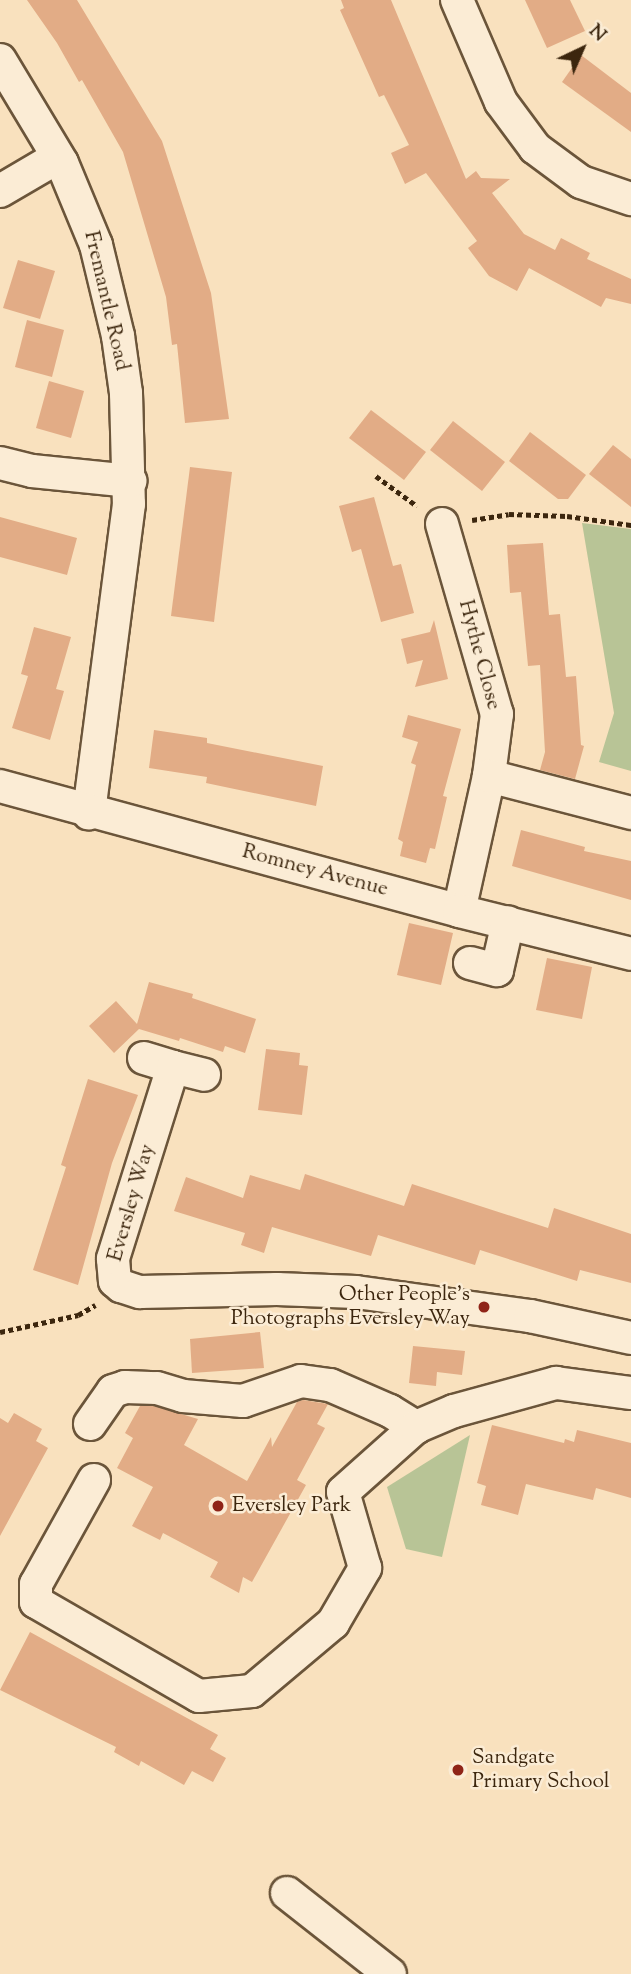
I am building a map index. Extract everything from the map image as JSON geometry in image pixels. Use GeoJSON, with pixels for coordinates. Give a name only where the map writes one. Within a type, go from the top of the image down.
{"type":"FeatureCollection","features":[{"type":"Feature","properties":{"kind":"street"},"geometry":{"type":"LineString","coordinates":[[457,0],[501,102],[529,141],[581,182],[631,200]]}},
{"type":"Feature","properties":{"kind":"street","name":"Fremantle Road"},"geometry":{"type":"LineString","coordinates":[[0,60],[58,156],[96,245],[118,337],[126,393],[130,481],[89,813]]}},
{"type":"Feature","properties":{"kind":"street"},"geometry":{"type":"LineString","coordinates":[[0,191],[58,156]]}},
{"type":"Feature","properties":{"kind":"street"},"geometry":{"type":"LineString","coordinates":[[0,463],[32,471],[130,481]]}},
{"type":"Feature","properties":{"kind":"street","name":"Hythe Close"},"geometry":{"type":"LineString","coordinates":[[442,524],[497,714],[489,776],[459,911]]}},
{"type":"Feature","properties":{"kind":"street"},"geometry":{"type":"LineString","coordinates":[[489,776],[631,813]]}},
{"type":"Feature","properties":{"kind":"street","name":"Romney Avenue"},"geometry":{"type":"LineString","coordinates":[[0,786],[89,813],[298,865],[459,911],[631,954]]}},
{"type":"Feature","properties":{"kind":"street"},"geometry":{"type":"LineString","coordinates":[[470,963],[497,970],[508,922]]}},
{"type":"Feature","properties":{"kind":"street","name":"Eversley Way"},"geometry":{"type":"LineString","coordinates":[[204,1075],[159,1063],[113,1259],[115,1281],[121,1286],[140,1292],[277,1289],[356,1292],[530,1316],[631,1338]]}},
{"type":"Feature","properties":{"kind":"street"},"geometry":{"type":"LineString","coordinates":[[90,1424],[113,1391],[125,1387],[157,1388],[183,1396],[243,1401],[301,1381],[330,1385],[390,1411],[416,1427]]}},
{"type":"Feature","properties":{"kind":"street"},"geometry":{"type":"LineString","coordinates":[[94,1479],[36,1584],[36,1602],[199,1696],[252,1691],[333,1623],[365,1568],[343,1492],[416,1427],[454,1411],[556,1383],[631,1393]]}},
{"type":"Feature","properties":{"kind":"street"},"geometry":{"type":"LineString","coordinates":[[287,1893],[390,1974]]}},
{"type":"Feature","properties":{"kind":"path"},"geometry":{"type":"LineString","coordinates":[[551,515],[631,525]]}},
{"type":"Feature","properties":{"kind":"path"},"geometry":{"type":"LineString","coordinates":[[0,1332],[92,1310],[115,1281]]}},
{"type":"Feature","properties":{"kind":"green space"},"geometry":{"type":"Polygon","coordinates":[[[582,523],[631,529],[631,771],[599,762],[614,713],[582,523]]]}},
{"type":"Feature","properties":{"kind":"green space"},"geometry":{"type":"Polygon","coordinates":[[[470,1435],[442,1557],[406,1549],[387,1487],[470,1435]]]}},
{"type":"Feature","properties":{"kind":"building"},"geometry":{"type":"Polygon","coordinates":[[[27,0],[77,0],[162,141],[211,293],[229,419],[185,423],[177,344],[172,345],[166,297],[123,152],[82,80],[79,82],[57,43],[27,0]]]}},
{"type":"Feature","properties":{"kind":"building"},"geometry":{"type":"Polygon","coordinates":[[[341,0],[391,0],[466,179],[476,171],[481,178],[510,179],[492,193],[524,234],[555,250],[561,238],[590,253],[587,259],[631,279],[631,304],[606,298],[601,307],[529,268],[517,291],[489,276],[468,248],[477,241],[426,173],[405,184],[391,153],[409,145],[384,95],[379,97],[340,10],[344,8],[341,0]]]}},
{"type":"Feature","properties":{"kind":"building"},"geometry":{"type":"Polygon","coordinates":[[[525,0],[570,0],[585,31],[547,48],[525,0]]]}},
{"type":"Feature","properties":{"kind":"building"},"geometry":{"type":"Polygon","coordinates":[[[581,55],[631,93],[631,132],[562,82],[581,55]]]}},
{"type":"Feature","properties":{"kind":"building"},"geometry":{"type":"Polygon","coordinates":[[[18,260],[55,271],[40,319],[3,308],[18,260]]]}},
{"type":"Feature","properties":{"kind":"building"},"geometry":{"type":"Polygon","coordinates":[[[27,320],[64,330],[52,377],[15,367],[27,320]]]}},
{"type":"Feature","properties":{"kind":"building"},"geometry":{"type":"Polygon","coordinates":[[[49,381],[84,391],[71,438],[36,428],[49,381]]]}},
{"type":"Feature","properties":{"kind":"building"},"geometry":{"type":"Polygon","coordinates":[[[371,410],[426,452],[404,480],[349,438],[371,410]]]}},
{"type":"Feature","properties":{"kind":"building"},"geometry":{"type":"Polygon","coordinates":[[[453,421],[505,462],[482,491],[430,450],[453,421]]]}},
{"type":"Feature","properties":{"kind":"building"},"geometry":{"type":"Polygon","coordinates":[[[530,432],[586,475],[568,499],[558,499],[509,461],[530,432]]]}},
{"type":"Feature","properties":{"kind":"building"},"geometry":{"type":"Polygon","coordinates":[[[613,445],[631,459],[631,507],[589,474],[613,445]]]}},
{"type":"Feature","properties":{"kind":"building"},"geometry":{"type":"Polygon","coordinates":[[[190,467],[232,472],[214,622],[171,616],[190,467]]]}},
{"type":"Feature","properties":{"kind":"building"},"geometry":{"type":"Polygon","coordinates":[[[374,497],[393,566],[401,564],[414,613],[381,622],[361,549],[352,552],[339,506],[374,497]]]}},
{"type":"Feature","properties":{"kind":"building"},"geometry":{"type":"Polygon","coordinates":[[[0,517],[77,538],[67,575],[0,557],[0,517]]]}},
{"type":"Feature","properties":{"kind":"building"},"geometry":{"type":"Polygon","coordinates":[[[543,543],[549,615],[560,614],[566,677],[576,676],[581,745],[584,746],[575,779],[540,770],[545,752],[540,665],[528,666],[521,592],[510,593],[507,545],[543,543]]]}},
{"type":"Feature","properties":{"kind":"building"},"geometry":{"type":"Polygon","coordinates":[[[434,620],[448,679],[415,687],[423,660],[407,664],[401,639],[430,632],[434,620]]]}},
{"type":"Feature","properties":{"kind":"building"},"geometry":{"type":"Polygon","coordinates":[[[34,627],[71,637],[56,689],[64,691],[50,740],[12,728],[28,676],[21,674],[34,627]]]}},
{"type":"Feature","properties":{"kind":"building"},"geometry":{"type":"Polygon","coordinates":[[[408,715],[461,729],[443,796],[447,797],[435,849],[430,848],[426,863],[400,856],[403,842],[398,839],[416,765],[411,763],[418,742],[402,737],[408,715]]]}},
{"type":"Feature","properties":{"kind":"building"},"geometry":{"type":"Polygon","coordinates":[[[154,730],[207,738],[207,743],[323,766],[316,806],[206,783],[207,777],[149,768],[154,730]]]}},
{"type":"Feature","properties":{"kind":"building"},"geometry":{"type":"Polygon","coordinates":[[[521,830],[585,847],[584,851],[631,861],[631,900],[512,866],[521,830]]]}},
{"type":"Feature","properties":{"kind":"building"},"geometry":{"type":"Polygon","coordinates":[[[409,923],[453,933],[441,985],[397,975],[409,923]]]}},
{"type":"Feature","properties":{"kind":"building"},"geometry":{"type":"Polygon","coordinates":[[[547,958],[592,967],[582,1019],[536,1010],[547,958]]]}},
{"type":"Feature","properties":{"kind":"building"},"geometry":{"type":"Polygon","coordinates":[[[149,982],[193,994],[192,998],[256,1019],[245,1053],[225,1046],[223,1052],[180,1038],[179,1041],[139,1029],[114,1053],[89,1026],[116,1001],[137,1024],[149,982]]]}},
{"type":"Feature","properties":{"kind":"building"},"geometry":{"type":"Polygon","coordinates":[[[266,1049],[300,1053],[299,1065],[308,1066],[302,1115],[258,1110],[266,1049]]]}},
{"type":"Feature","properties":{"kind":"building"},"geometry":{"type":"Polygon","coordinates":[[[88,1079],[138,1095],[112,1163],[78,1285],[33,1270],[66,1167],[61,1165],[88,1079]]]}},
{"type":"Feature","properties":{"kind":"building"},"geometry":{"type":"Polygon","coordinates":[[[305,1174],[404,1206],[412,1184],[548,1228],[554,1208],[631,1234],[631,1283],[580,1270],[577,1281],[480,1250],[475,1265],[378,1235],[371,1256],[272,1227],[264,1253],[241,1245],[245,1233],[174,1211],[186,1177],[243,1198],[250,1175],[300,1190],[305,1174]]]}},
{"type":"Feature","properties":{"kind":"building"},"geometry":{"type":"Polygon","coordinates":[[[260,1332],[264,1368],[192,1373],[190,1339],[260,1332]]]}},
{"type":"Feature","properties":{"kind":"building"},"geometry":{"type":"Polygon","coordinates":[[[413,1346],[465,1351],[462,1375],[437,1372],[436,1386],[409,1383],[413,1346]]]}},
{"type":"Feature","properties":{"kind":"building","name":"Eversley Park"},"geometry":{"type":"Polygon","coordinates":[[[303,1400],[328,1404],[317,1424],[325,1428],[297,1480],[306,1485],[252,1582],[243,1577],[239,1593],[210,1577],[218,1562],[163,1533],[160,1540],[132,1526],[153,1487],[117,1468],[133,1438],[125,1433],[140,1406],[154,1406],[198,1419],[184,1445],[247,1481],[271,1437],[272,1447],[297,1402],[303,1400]]]}},
{"type":"Feature","properties":{"kind":"building"},"geometry":{"type":"Polygon","coordinates":[[[14,1413],[42,1429],[36,1441],[48,1448],[0,1536],[0,1418],[8,1423],[14,1413]]]}},
{"type":"Feature","properties":{"kind":"building"},"geometry":{"type":"Polygon","coordinates":[[[492,1425],[564,1443],[565,1439],[574,1442],[577,1430],[631,1443],[631,1498],[596,1488],[593,1500],[526,1484],[518,1515],[481,1505],[486,1486],[477,1483],[492,1425]]]}},
{"type":"Feature","properties":{"kind":"building"},"geometry":{"type":"Polygon","coordinates":[[[30,1632],[218,1735],[210,1749],[226,1758],[213,1782],[192,1771],[184,1785],[141,1761],[139,1766],[114,1752],[116,1747],[0,1690],[30,1632]]]}},
{"type":"Feature","properties":{"kind":"place","name":"Other People's Photographs Eversley Way"},"geometry":{"type":"Point","coordinates":[484,1307]}},
{"type":"Feature","properties":{"kind":"place","name":"Eversley Park"},"geometry":{"type":"Point","coordinates":[218,1506]}},
{"type":"Feature","properties":{"kind":"place","name":"Sandgate Primary School"},"geometry":{"type":"Point","coordinates":[458,1770]}}]}
